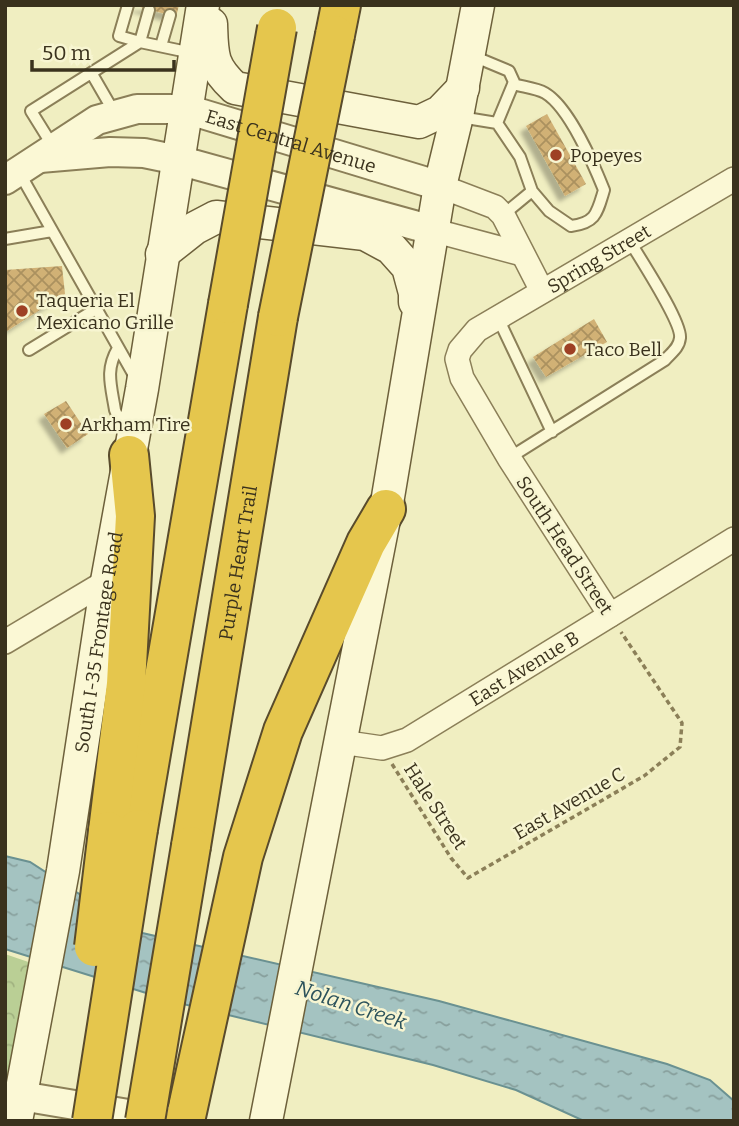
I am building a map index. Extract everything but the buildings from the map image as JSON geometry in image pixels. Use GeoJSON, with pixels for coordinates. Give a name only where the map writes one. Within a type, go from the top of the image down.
{"type":"FeatureCollection","features":[{"type":"Feature","properties":{"kind":"highway"},"geometry":{"type":"LineString","coordinates":[[90,1121],[92,964],[123,830],[228,304],[280,17]]}},
{"type":"Feature","properties":{"kind":"highway","name":"Purple Heart Trail"},"geometry":{"type":"LineString","coordinates":[[145,1121],[278,317],[338,20]]}},
{"type":"Feature","properties":{"kind":"highway"},"geometry":{"type":"LineString","coordinates":[[123,830],[123,720],[135,516],[132,439]]}},
{"type":"Feature","properties":{"kind":"highway"},"geometry":{"type":"LineString","coordinates":[[185,1121],[243,856],[283,731],[366,543],[386,509]]}},
{"type":"Feature","properties":{"kind":"main road","name":"South I-35 Frontage Road"},"geometry":{"type":"LineString","coordinates":[[18,1109],[63,871],[107,581],[142,389],[202,5]]}},
{"type":"Feature","properties":{"kind":"main road"},"geometry":{"type":"LineString","coordinates":[[210,5],[212,58],[220,74],[235,88],[419,122],[460,102]]}},
{"type":"Feature","properties":{"kind":"main road"},"geometry":{"type":"LineString","coordinates":[[266,1121],[386,509],[440,186],[460,102],[478,5]]}},
{"type":"Feature","properties":{"kind":"main road"},"geometry":{"type":"LineString","coordinates":[[162,254],[195,228],[216,217],[365,234],[391,248],[408,267],[415,293],[411,363]]}},
{"type":"Feature","properties":{"kind":"street","name":"East Central Avenue"},"geometry":{"type":"LineString","coordinates":[[29,164],[97,120],[137,109],[186,109],[440,186],[495,207],[503,215]]}},
{"type":"Feature","properties":{"kind":"street"},"geometry":{"type":"LineString","coordinates":[[29,164],[110,152],[144,153],[522,254]]}},
{"type":"Feature","properties":{"kind":"street","name":"Spring Street"},"geometry":{"type":"LineString","coordinates":[[467,340],[477,330],[734,179]]}},
{"type":"Feature","properties":{"kind":"street"},"geometry":{"type":"LineString","coordinates":[[503,215],[542,291]]}},
{"type":"Feature","properties":{"kind":"street","name":"South Head Street"},"geometry":{"type":"LineString","coordinates":[[467,340],[457,359],[462,378],[509,458],[610,615]]}},
{"type":"Feature","properties":{"kind":"street","name":"East Avenue B"},"geometry":{"type":"LineString","coordinates":[[341,742],[382,747],[407,740],[734,539]]}},
{"type":"Feature","properties":{"kind":"street"},"geometry":{"type":"LineString","coordinates":[[5,642],[107,581]]}},
{"type":"Feature","properties":{"kind":"street"},"geometry":{"type":"LineString","coordinates":[[18,1109],[170,1121]]}},
{"type":"Feature","properties":{"kind":"lane"},"geometry":{"type":"LineString","coordinates":[[128,5],[119,36],[195,53]]}},
{"type":"Feature","properties":{"kind":"lane"},"geometry":{"type":"LineString","coordinates":[[142,389],[52,231],[29,164],[31,111],[140,42],[149,10]]}},
{"type":"Feature","properties":{"kind":"lane"},"geometry":{"type":"LineString","coordinates":[[161,47],[170,15]]}},
{"type":"Feature","properties":{"kind":"lane"},"geometry":{"type":"LineString","coordinates":[[469,55],[509,71],[513,84],[497,123]]}},
{"type":"Feature","properties":{"kind":"lane"},"geometry":{"type":"LineString","coordinates":[[92,74],[115,115]]}},
{"type":"Feature","properties":{"kind":"lane"},"geometry":{"type":"LineString","coordinates":[[460,102],[497,123],[520,157],[532,191],[550,211],[571,226],[586,224],[596,215],[604,190],[592,160],[553,99],[543,92],[513,84]]}},
{"type":"Feature","properties":{"kind":"lane"},"geometry":{"type":"LineString","coordinates":[[503,215],[532,191]]}},
{"type":"Feature","properties":{"kind":"lane"},"geometry":{"type":"LineString","coordinates":[[5,239],[52,231]]}},
{"type":"Feature","properties":{"kind":"lane"},"geometry":{"type":"LineString","coordinates":[[509,458],[664,360],[676,349],[680,339],[675,319],[629,240]]}},
{"type":"Feature","properties":{"kind":"lane"},"geometry":{"type":"LineString","coordinates":[[29,350],[96,309]]}},
{"type":"Feature","properties":{"kind":"lane"},"geometry":{"type":"LineString","coordinates":[[498,318],[552,432]]}},
{"type":"Feature","properties":{"kind":"lane"},"geometry":{"type":"LineString","coordinates":[[118,348],[109,369],[115,410],[132,439]]}},
{"type":"Feature","properties":{"kind":"path","name":"South Head Street"},"geometry":{"type":"LineString","coordinates":[[610,615],[682,723],[680,747]]}},
{"type":"Feature","properties":{"kind":"path","name":"Hale Street"},"geometry":{"type":"LineString","coordinates":[[382,747],[451,858],[468,878]]}},
{"type":"Feature","properties":{"kind":"path","name":"East Avenue C"},"geometry":{"type":"LineString","coordinates":[[468,878],[644,776],[680,747]]}},
{"type":"Feature","properties":{"kind":"green space"},"geometry":{"type":"Polygon","coordinates":[[[5,954],[46,968],[5,1121],[5,954]]]}},
{"type":"Feature","properties":{"kind":"water","name":"Nolan Creek"},"geometry":{"type":"Polygon","coordinates":[[[5,856],[30,862],[138,932],[439,1001],[667,1064],[710,1080],[734,1101],[734,1121],[584,1121],[516,1090],[433,1065],[175,1002],[5,949],[5,856]]]}},
{"type":"Feature","properties":{"kind":"place","name":"Popeyes"},"geometry":{"type":"Point","coordinates":[556,155]}},
{"type":"Feature","properties":{"kind":"place","name":"Taqueria El Mexicano Grille"},"geometry":{"type":"Point","coordinates":[22,311]}},
{"type":"Feature","properties":{"kind":"place","name":"Taco Bell"},"geometry":{"type":"Point","coordinates":[570,349]}},
{"type":"Feature","properties":{"kind":"place","name":"Arkham Tire"},"geometry":{"type":"Point","coordinates":[66,424]}}]}
